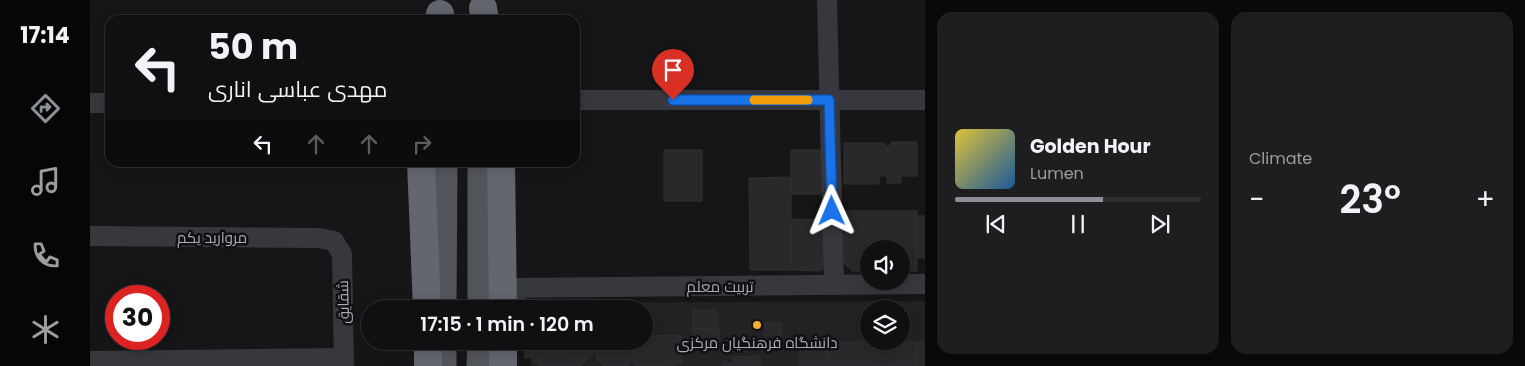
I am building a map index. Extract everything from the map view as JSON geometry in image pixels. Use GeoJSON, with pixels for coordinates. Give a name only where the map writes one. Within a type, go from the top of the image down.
{"type":"FeatureCollection","features":[{"type":"Feature","properties":{"kind":"highway"},"geometry":{"type":"LineString","coordinates":[[421,167],[427,300]]}},
{"type":"Feature","properties":{"kind":"highway"},"geometry":{"type":"LineString","coordinates":[[501,167],[509,298]]}},
{"type":"Feature","properties":{"kind":"highway"},"geometry":{"type":"LineString","coordinates":[[428,350],[428,366]]}},
{"type":"Feature","properties":{"kind":"highway"},"geometry":{"type":"LineString","coordinates":[[503,350],[503,366]]}},
{"type":"Feature","properties":{"kind":"main road"},"geometry":{"type":"LineString","coordinates":[[444,300],[445,167]]}},
{"type":"Feature","properties":{"kind":"main road"},"geometry":{"type":"LineString","coordinates":[[480,167],[480,300]]}},
{"type":"Feature","properties":{"kind":"main road"},"geometry":{"type":"LineString","coordinates":[[444,350],[444,366]]}},
{"type":"Feature","properties":{"kind":"main road"},"geometry":{"type":"LineString","coordinates":[[480,350],[480,366]]}},
{"type":"Feature","properties":{"kind":"street"},"geometry":{"type":"LineString","coordinates":[[827,0],[834,285]]}},
{"type":"Feature","properties":{"kind":"street"},"geometry":{"type":"LineString","coordinates":[[580,100],[925,100]]}},
{"type":"Feature","properties":{"kind":"street"},"geometry":{"type":"LineString","coordinates":[[90,104],[105,104]]}},
{"type":"Feature","properties":{"kind":"street","name":"مروارید یکم"},"geometry":{"type":"LineString","coordinates":[[90,236],[319,238],[334,241]]}},
{"type":"Feature","properties":{"kind":"street","name":"شقایق"},"geometry":{"type":"LineString","coordinates":[[334,241],[342,254],[344,362]]}},
{"type":"Feature","properties":{"kind":"street","name":"تربیت معلم"},"geometry":{"type":"LineString","coordinates":[[509,298],[834,285],[925,284]]}},
{"type":"Feature","properties":{"kind":"street"},"geometry":{"type":"LineString","coordinates":[[516,350],[516,366]]}},
{"type":"Feature","properties":{"kind":"street"},"geometry":{"type":"LineString","coordinates":[[90,361],[344,362]]}},
{"type":"Feature","properties":{"kind":"shaded area","name":"دانشگاه فرهنگیان مرکزی"},"geometry":{"type":"Polygon","coordinates":[[[860,301],[860,350],[910,350],[910,301],[923,301],[925,303],[925,366],[531,366],[530,350],[653,350],[653,302],[860,301]]]}},
{"type":"Feature","properties":{"kind":"building"},"geometry":{"type":"Polygon","coordinates":[[[892,142],[917,142],[917,176],[901,176],[901,183],[887,183],[887,148],[892,142]]]}},
{"type":"Feature","properties":{"kind":"building"},"geometry":{"type":"Polygon","coordinates":[[[844,143],[883,143],[888,147],[888,176],[879,176],[879,184],[844,184],[844,143]]]}},
{"type":"Feature","properties":{"kind":"building"},"geometry":{"type":"Polygon","coordinates":[[[664,150],[702,150],[702,201],[664,201],[664,150]]]}},
{"type":"Feature","properties":{"kind":"building"},"geometry":{"type":"Polygon","coordinates":[[[791,150],[821,150],[821,194],[791,194],[791,150]]]}},
{"type":"Feature","properties":{"kind":"building"},"geometry":{"type":"Polygon","coordinates":[[[791,177],[791,270],[750,270],[749,178],[791,177]]]}},
{"type":"Feature","properties":{"kind":"building"},"geometry":{"type":"Polygon","coordinates":[[[842,211],[917,211],[917,271],[910,271],[910,240],[860,240],[860,271],[852,271],[842,261],[842,211]]]}},
{"type":"Feature","properties":{"kind":"building"},"geometry":{"type":"Polygon","coordinates":[[[917,216],[925,216],[925,258],[917,258],[917,216]]]}},
{"type":"Feature","properties":{"kind":"building"},"geometry":{"type":"Polygon","coordinates":[[[791,219],[825,220],[825,266],[820,271],[791,270],[791,219]]]}},
{"type":"Feature","properties":{"kind":"building"},"geometry":{"type":"Polygon","coordinates":[[[693,310],[717,310],[717,329],[693,329],[693,310]]]}},
{"type":"Feature","properties":{"kind":"building"},"geometry":{"type":"Polygon","coordinates":[[[765,323],[781,323],[781,336],[765,336],[765,323]]]}},
{"type":"Feature","properties":{"kind":"building"},"geometry":{"type":"Polygon","coordinates":[[[692,329],[720,329],[718,347],[693,347],[692,329]]]}},
{"type":"Feature","properties":{"kind":"building"},"geometry":{"type":"Polygon","coordinates":[[[681,335],[681,364],[675,364],[675,366],[634,365],[634,350],[653,350],[653,336],[681,335]]]}},
{"type":"Feature","properties":{"kind":"building"},"geometry":{"type":"Polygon","coordinates":[[[800,342],[827,342],[827,366],[800,366],[800,342]]]}},
{"type":"Feature","properties":{"kind":"building"},"geometry":{"type":"Polygon","coordinates":[[[827,342],[860,342],[860,350],[910,350],[910,342],[917,342],[916,366],[827,366],[827,342]]]}},
{"type":"Feature","properties":{"kind":"building"},"geometry":{"type":"Polygon","coordinates":[[[917,342],[925,342],[925,366],[916,366],[917,342]]]}},
{"type":"Feature","properties":{"kind":"building"},"geometry":{"type":"Polygon","coordinates":[[[525,350],[570,352],[572,350],[596,350],[580,366],[540,366],[530,357],[525,358],[525,350]]]}},
{"type":"Feature","properties":{"kind":"building"},"geometry":{"type":"Polygon","coordinates":[[[597,350],[634,350],[634,360],[629,360],[629,366],[602,366],[603,361],[597,361],[597,350]]]}},
{"type":"Feature","properties":{"kind":"building"},"geometry":{"type":"Polygon","coordinates":[[[760,356],[760,366],[722,366],[722,361],[733,363],[733,357],[760,356]]]}},
{"type":"Feature","properties":{"kind":"slow traffic"},"geometry":{"type":"LineString","coordinates":[[754,100],[808,100]]}},
{"type":"Feature","properties":{"kind":"place","name":"دانشگاه فرهنگیان مرکزی"},"geometry":{"type":"Point","coordinates":[757,325]}},
{"type":"Feature","properties":{"kind":"route"},"geometry":{"type":"LineString","coordinates":[[673,100],[829,100],[832,211]]}}]}
